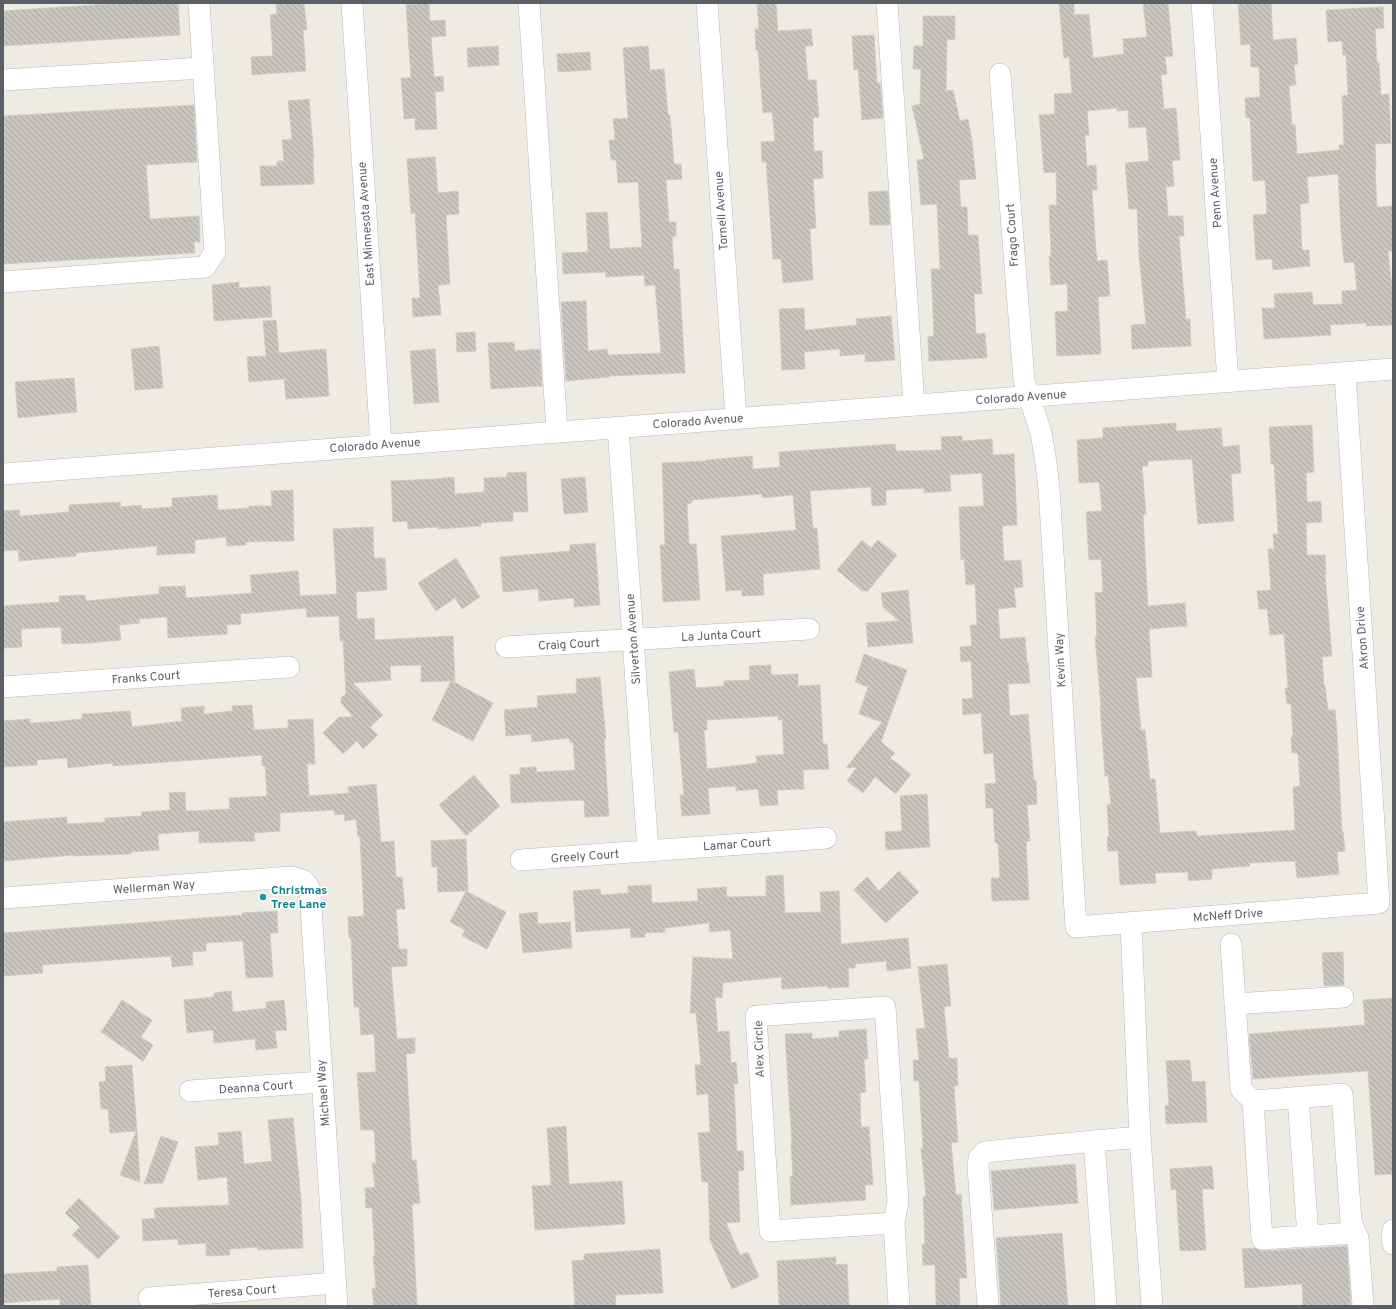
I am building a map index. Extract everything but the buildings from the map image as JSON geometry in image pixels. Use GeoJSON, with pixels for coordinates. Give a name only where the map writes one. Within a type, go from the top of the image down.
{"type":"FeatureCollection","features":[{"type":"Feature","properties":{"kind":"street"},"geometry":{"type":"LineString","coordinates":[[3,282],[205,267],[216,252],[199,3]]}},
{"type":"Feature","properties":{"kind":"street","name":"East Minnesota Avenue"},"geometry":{"type":"LineString","coordinates":[[352,3],[381,444]]}},
{"type":"Feature","properties":{"kind":"street"},"geometry":{"type":"LineString","coordinates":[[529,3],[557,431]]}},
{"type":"Feature","properties":{"kind":"street","name":"Tornell Avenue"},"geometry":{"type":"LineString","coordinates":[[707,3],[736,418]]}},
{"type":"Feature","properties":{"kind":"street"},"geometry":{"type":"LineString","coordinates":[[887,3],[914,405]]}},
{"type":"Feature","properties":{"kind":"street","name":"Penn Avenue"},"geometry":{"type":"LineString","coordinates":[[1202,3],[1228,382]]}},
{"type":"Feature","properties":{"kind":"street"},"geometry":{"type":"LineString","coordinates":[[3,80],[203,68]]}},
{"type":"Feature","properties":{"kind":"street","name":"Frago Court"},"geometry":{"type":"LineString","coordinates":[[1000,74],[1024,380],[1028,396]]}},
{"type":"Feature","properties":{"kind":"street","name":"Colorado Avenue"},"geometry":{"type":"LineString","coordinates":[[3,474],[381,444],[1393,369]]}},
{"type":"Feature","properties":{"kind":"street","name":"Akron Drive"},"geometry":{"type":"LineString","coordinates":[[1345,373],[1379,903]]}},
{"type":"Feature","properties":{"kind":"street","name":"Kevin Way"},"geometry":{"type":"LineString","coordinates":[[1028,396],[1041,433],[1049,488],[1076,927]]}},
{"type":"Feature","properties":{"kind":"street","name":"Silverton Avenue"},"geometry":{"type":"LineString","coordinates":[[618,427],[648,851]]}},
{"type":"Feature","properties":{"kind":"street","name":"La Junta Court"},"geometry":{"type":"LineString","coordinates":[[633,640],[809,629]]}},
{"type":"Feature","properties":{"kind":"street","name":"Craig Court"},"geometry":{"type":"LineString","coordinates":[[506,647],[633,640]]}},
{"type":"Feature","properties":{"kind":"street","name":"Franks Court"},"geometry":{"type":"LineString","coordinates":[[3,688],[289,667]]}},
{"type":"Feature","properties":{"kind":"street","name":"Lamar Court"},"geometry":{"type":"LineString","coordinates":[[648,851],[826,838]]}},
{"type":"Feature","properties":{"kind":"street","name":"Greely Court"},"geometry":{"type":"LineString","coordinates":[[521,860],[648,851]]}},
{"type":"Feature","properties":{"kind":"street","name":"Wellerman Way"},"geometry":{"type":"LineString","coordinates":[[3,898],[292,878],[298,878],[304,881]]}},
{"type":"Feature","properties":{"kind":"street","name":"Michael Way"},"geometry":{"type":"LineString","coordinates":[[304,881],[310,892],[337,1306]]}},
{"type":"Feature","properties":{"kind":"street","name":"McNeff Drive"},"geometry":{"type":"LineString","coordinates":[[1076,927],[1379,903]]}},
{"type":"Feature","properties":{"kind":"street"},"geometry":{"type":"LineString","coordinates":[[1131,922],[1140,1137],[1152,1306]]}},
{"type":"Feature","properties":{"kind":"street"},"geometry":{"type":"LineString","coordinates":[[1231,944],[1241,1089],[1253,1101],[1262,1239],[1356,1233]]}},
{"type":"Feature","properties":{"kind":"street"},"geometry":{"type":"LineString","coordinates":[[1235,1004],[1342,997]]}},
{"type":"Feature","properties":{"kind":"street","name":"Alex Circle"},"geometry":{"type":"LineString","coordinates":[[894,1223],[770,1230],[756,1016],[885,1007],[898,1201],[894,1223],[899,1306]]}},
{"type":"Feature","properties":{"kind":"street","name":"Deanna Court"},"geometry":{"type":"LineString","coordinates":[[190,1091],[322,1082]]}},
{"type":"Feature","properties":{"kind":"street"},"geometry":{"type":"LineString","coordinates":[[1253,1101],[1342,1094],[1352,1222],[1358,1238],[1363,1306]]}},
{"type":"Feature","properties":{"kind":"street"},"geometry":{"type":"LineString","coordinates":[[1298,1097],[1308,1236]]}},
{"type":"Feature","properties":{"kind":"street"},"geometry":{"type":"LineString","coordinates":[[988,1306],[978,1167],[979,1158],[985,1152],[1140,1137]]}},
{"type":"Feature","properties":{"kind":"street"},"geometry":{"type":"LineString","coordinates":[[1094,1141],[1106,1306]]}},
{"type":"Feature","properties":{"kind":"street"},"geometry":{"type":"LineString","coordinates":[[1393,1230],[1393,1244]]}},
{"type":"Feature","properties":{"kind":"street","name":"Teresa Court"},"geometry":{"type":"LineString","coordinates":[[149,1298],[336,1284]]}},
{"type":"Feature","properties":{"kind":"place","name":"Christmas Tree Lane"},"geometry":{"type":"Point","coordinates":[263,897]}}]}
